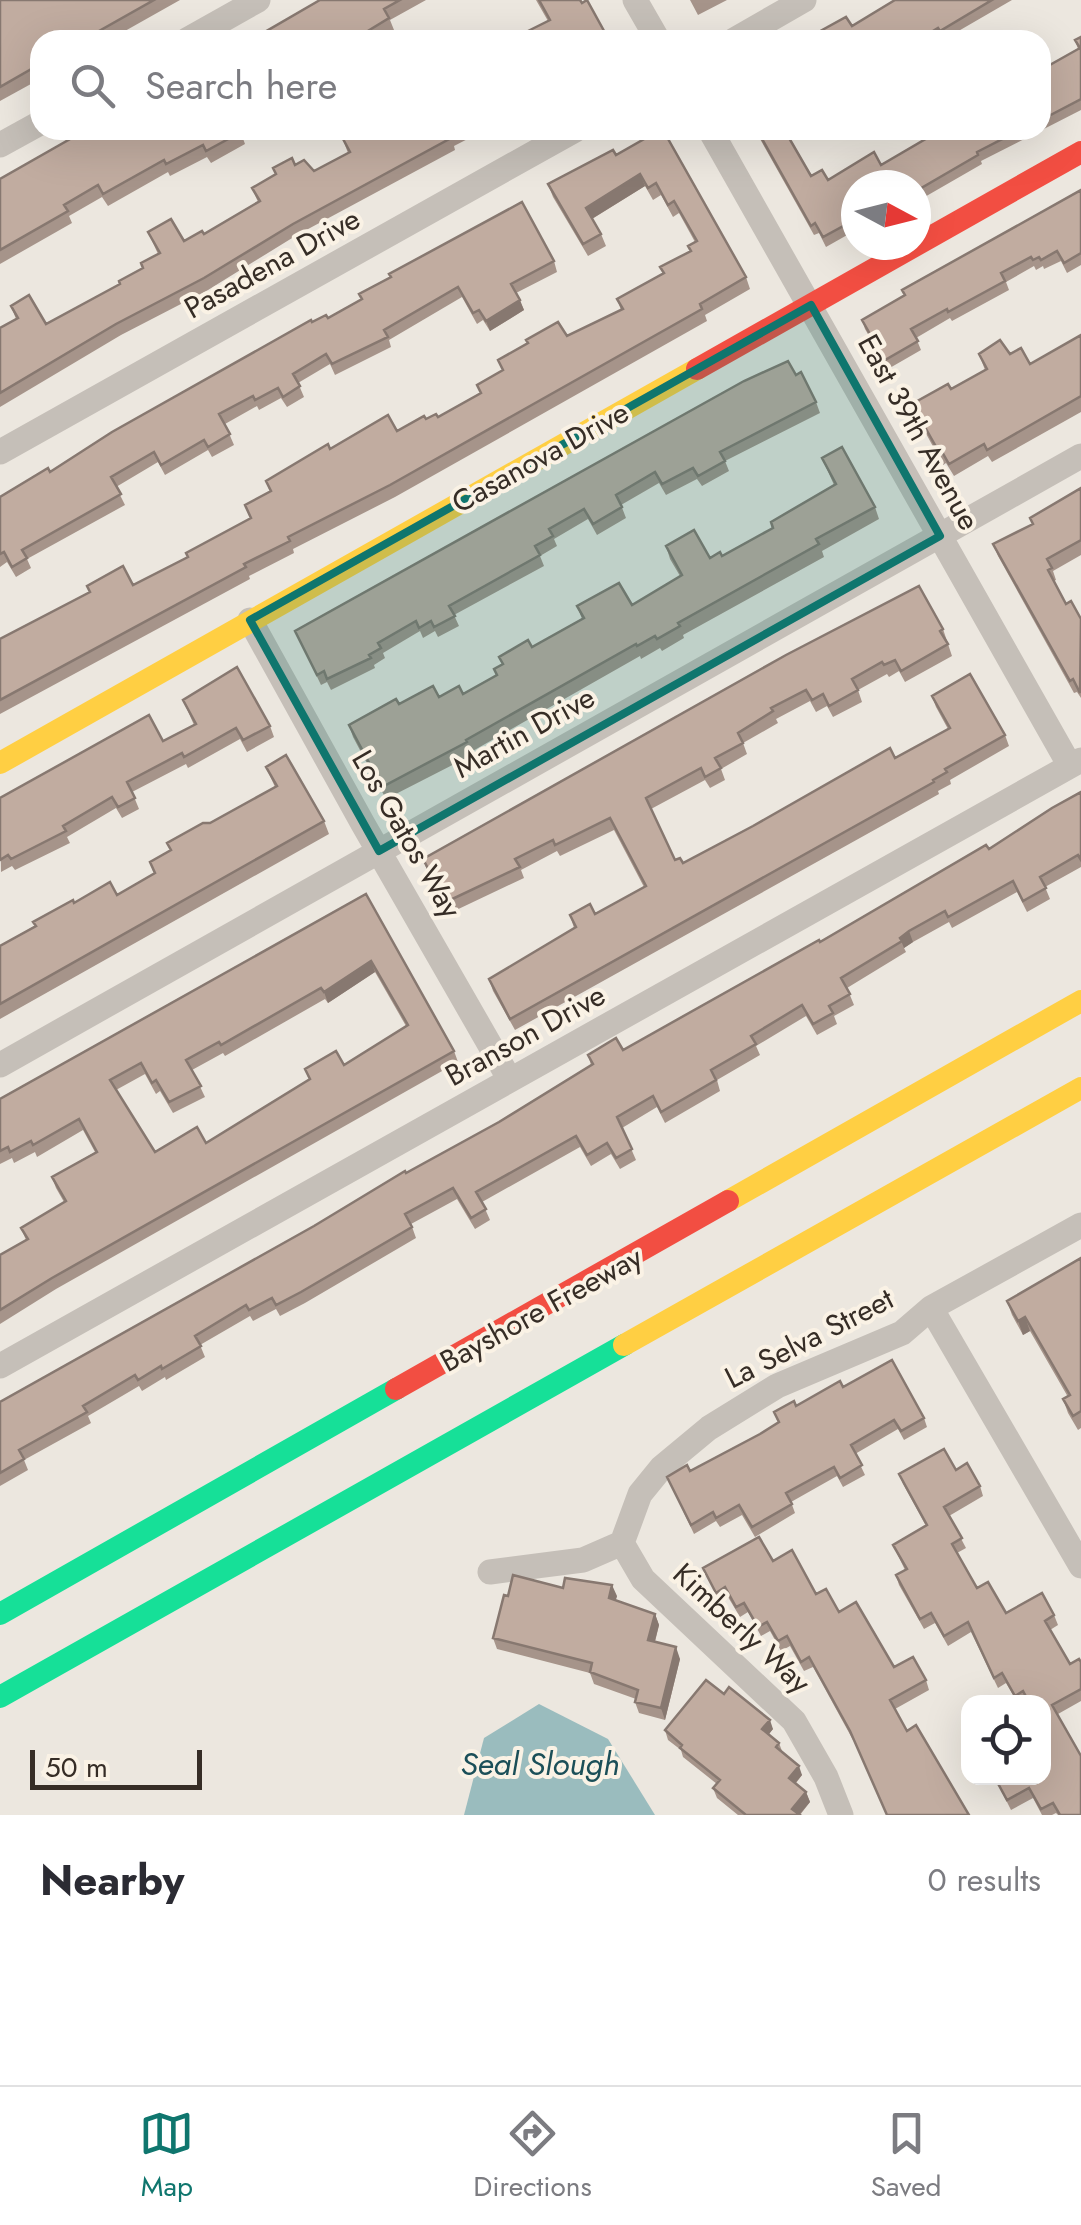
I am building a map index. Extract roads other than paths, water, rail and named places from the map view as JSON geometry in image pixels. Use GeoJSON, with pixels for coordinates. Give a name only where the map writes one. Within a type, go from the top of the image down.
{"type":"FeatureCollection","features":[{"type":"Feature","properties":{"kind":"main road","name":"Casanova Drive"},"geometry":{"type":"LineString","coordinates":[[0,763],[1081,152]]}},
{"type":"Feature","properties":{"kind":"main road","name":"Bayshore Freeway"},"geometry":{"type":"LineString","coordinates":[[0,1614],[1081,1001]]}},
{"type":"Feature","properties":{"kind":"main road"},"geometry":{"type":"LineString","coordinates":[[0,1697],[1081,1088]]}},
{"type":"Feature","properties":{"kind":"street"},"geometry":{"type":"LineString","coordinates":[[205,30],[258,0]]}},
{"type":"Feature","properties":{"kind":"street"},"geometry":{"type":"LineString","coordinates":[[635,0],[652,30]]}},
{"type":"Feature","properties":{"kind":"street"},"geometry":{"type":"LineString","coordinates":[[752,30],[804,0]]}},
{"type":"Feature","properties":{"kind":"street"},"geometry":{"type":"LineString","coordinates":[[0,145],[30,128]]}},
{"type":"Feature","properties":{"kind":"street","name":"Pasadena Drive"},"geometry":{"type":"LineString","coordinates":[[0,452],[557,140]]}},
{"type":"Feature","properties":{"kind":"street","name":"East 39th Avenue"},"geometry":{"type":"LineString","coordinates":[[716,140],[940,536],[1075,763]]}},
{"type":"Feature","properties":{"kind":"street","name":"Martin Drive"},"geometry":{"type":"LineString","coordinates":[[0,1065],[1081,456]]}},
{"type":"Feature","properties":{"kind":"street","name":"Los Gatos Way"},"geometry":{"type":"LineString","coordinates":[[250,620],[510,1080]]}},
{"type":"Feature","properties":{"kind":"street","name":"Branson Drive"},"geometry":{"type":"LineString","coordinates":[[0,1366],[1075,763]]}},
{"type":"Feature","properties":{"kind":"street","name":"La Selva Street"},"geometry":{"type":"LineString","coordinates":[[622,1543],[640,1494],[662,1467],[709,1428],[777,1386],[902,1333],[931,1308],[1081,1225]]}},
{"type":"Feature","properties":{"kind":"street"},"geometry":{"type":"LineString","coordinates":[[931,1308],[1081,1566]]}},
{"type":"Feature","properties":{"kind":"street"},"geometry":{"type":"LineString","coordinates":[[490,1572],[583,1560],[622,1543]]}},
{"type":"Feature","properties":{"kind":"street","name":"Kimberly Way"},"geometry":{"type":"LineString","coordinates":[[622,1543],[643,1579],[794,1721],[826,1778],[841,1815]]}},
{"type":"Feature","properties":{"kind":"water","name":"Seal Slough"},"geometry":{"type":"Polygon","coordinates":[[[539,1704],[608,1739],[655,1815],[464,1815],[484,1738],[539,1704]]]}}]}
